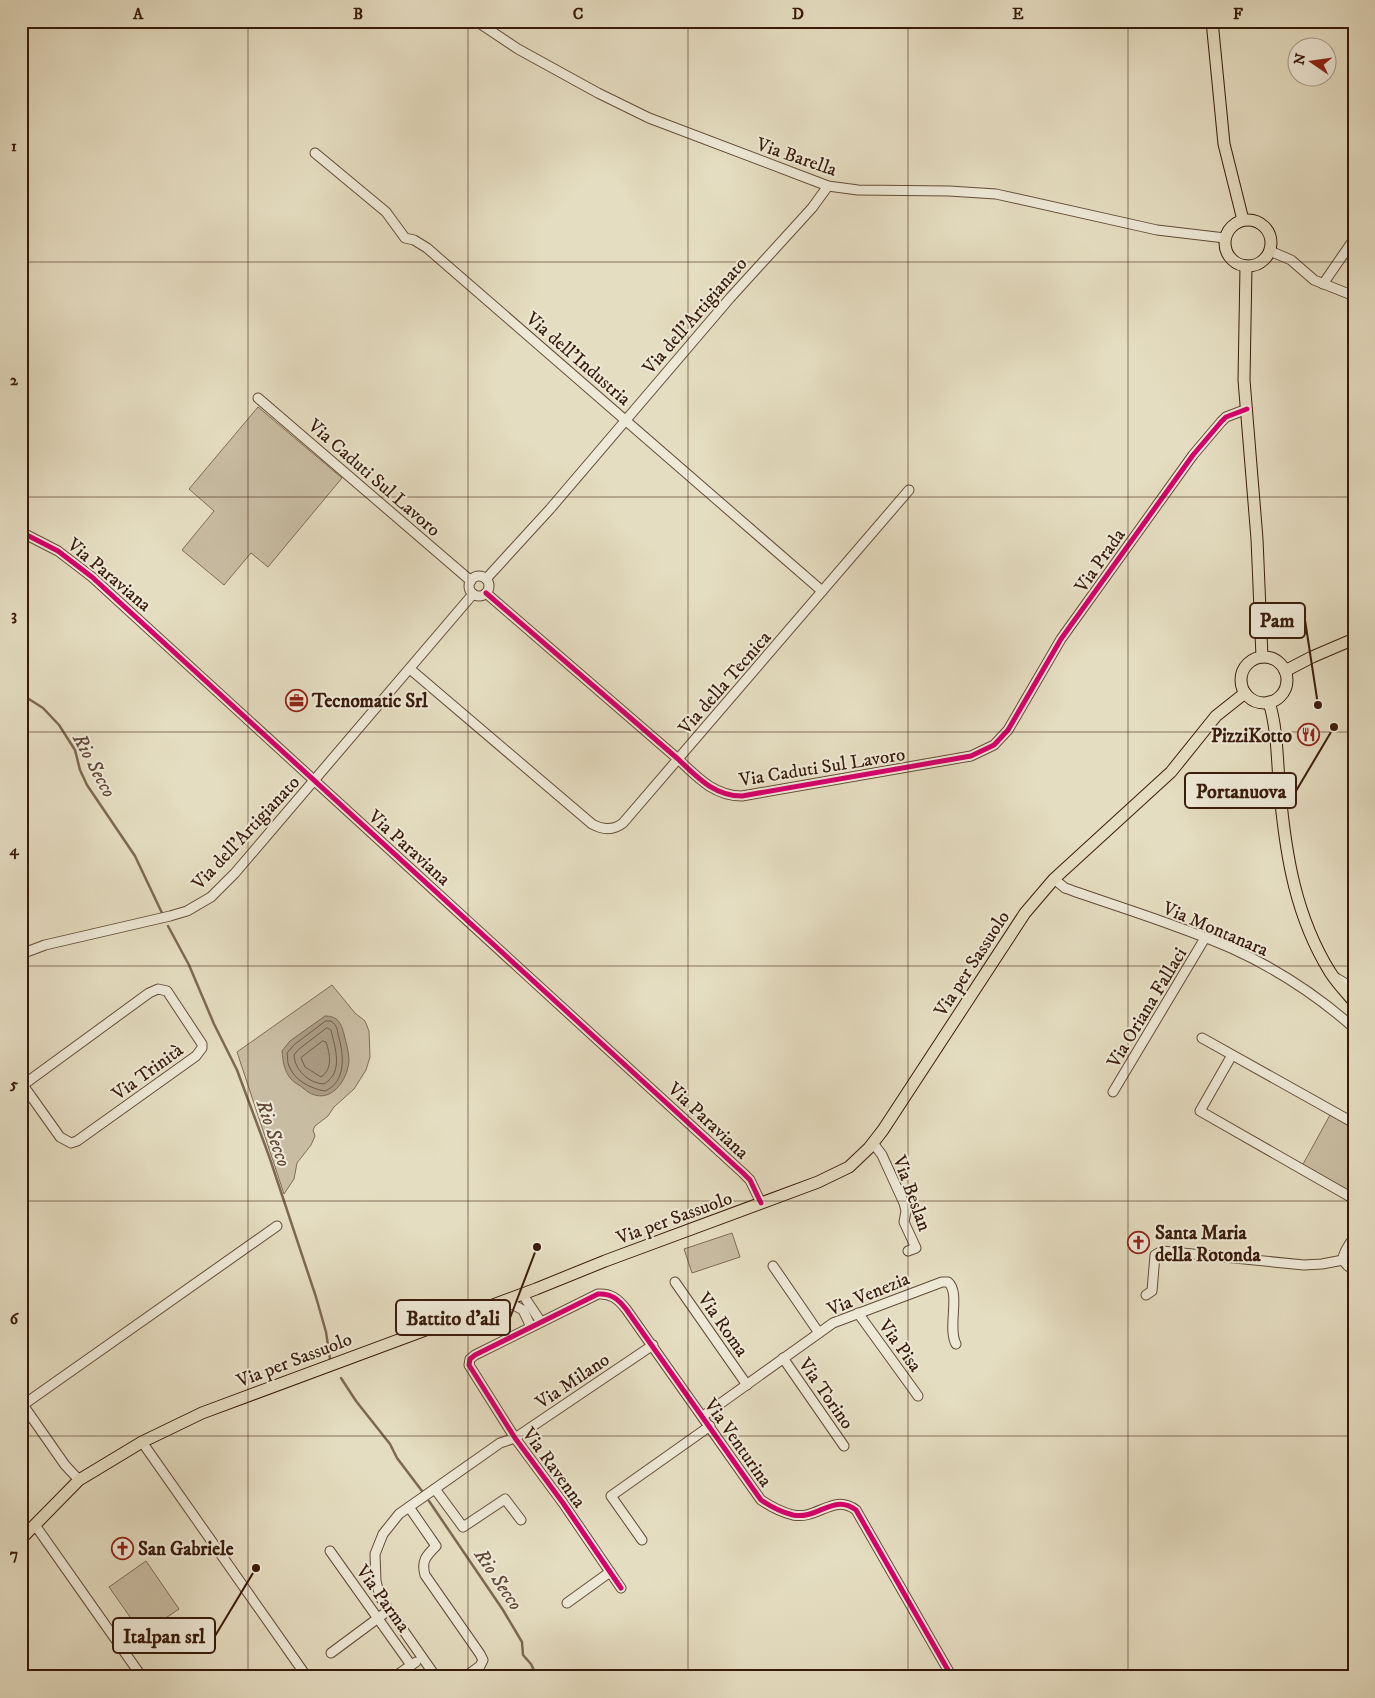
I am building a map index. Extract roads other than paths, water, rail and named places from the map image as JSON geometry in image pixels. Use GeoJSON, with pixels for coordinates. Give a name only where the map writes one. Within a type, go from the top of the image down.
{"type":"FeatureCollection","features":[{"type":"Feature","properties":{"kind":"main road"},"geometry":{"type":"LineString","coordinates":[[1212,21],[1224,144],[1243,220]]}},
{"type":"Feature","properties":{"kind":"main road"},"geometry":{"type":"LineString","coordinates":[[1243,220],[1257,221],[1268,230],[1270,237],[1270,251],[1263,261],[1252,266],[1238,264],[1228,255],[1226,250],[1225,238],[1230,228],[1243,220]]}},
{"type":"Feature","properties":{"kind":"main road"},"geometry":{"type":"LineString","coordinates":[[1246,266],[1243,365],[1257,539],[1262,657]]}},
{"type":"Feature","properties":{"kind":"main road"},"geometry":{"type":"LineString","coordinates":[[1286,671],[1312,657],[1354,639]]}},
{"type":"Feature","properties":{"kind":"main road"},"geometry":{"type":"LineString","coordinates":[[1262,657],[1268,657],[1278,661],[1286,671],[1285,690],[1275,700],[1258,702],[1245,693],[1241,680],[1242,673],[1249,662],[1262,657]]}},
{"type":"Feature","properties":{"kind":"main road","name":"Via per Sassuolo"},"geometry":{"type":"LineString","coordinates":[[21,1539],[79,1480],[142,1442],[202,1413],[761,1203],[834,1175],[849,1167],[873,1143],[896,1112],[1024,912],[1054,879],[1171,772],[1216,716],[1245,693]]}},
{"type":"Feature","properties":{"kind":"main road"},"geometry":{"type":"LineString","coordinates":[[1269,702],[1275,736],[1288,864],[1296,897],[1305,922],[1331,974],[1354,1002]]}},
{"type":"Feature","properties":{"kind":"street","name":"Via Barella"},"geometry":{"type":"LineString","coordinates":[[476,21],[518,50],[649,118],[828,186],[858,190],[949,191],[996,194],[1157,230],[1225,238]]}},
{"type":"Feature","properties":{"kind":"street","name":"Via dell’Industria"},"geometry":{"type":"LineString","coordinates":[[315,153],[386,212],[406,238],[414,240],[427,248],[822,591]]}},
{"type":"Feature","properties":{"kind":"street","name":"Via dell'Artigianato"},"geometry":{"type":"LineString","coordinates":[[486,579],[550,509],[730,298],[812,208],[828,186]]}},
{"type":"Feature","properties":{"kind":"street"},"geometry":{"type":"LineString","coordinates":[[1323,284],[1354,239]]}},
{"type":"Feature","properties":{"kind":"street"},"geometry":{"type":"LineString","coordinates":[[1270,251],[1286,257],[1308,276],[1354,296]]}},
{"type":"Feature","properties":{"kind":"street","name":"Via Caduti Sul Lavoro"},"geometry":{"type":"LineString","coordinates":[[258,398],[471,581]]}},
{"type":"Feature","properties":{"kind":"street","name":"Via Prada"},"geometry":{"type":"LineString","coordinates":[[994,745],[1008,730],[1061,639],[1188,461],[1220,422],[1226,417],[1247,409]]}},
{"type":"Feature","properties":{"kind":"street","name":"Via della Tecnica"},"geometry":{"type":"LineString","coordinates":[[410,669],[597,827],[617,828],[909,490]]}},
{"type":"Feature","properties":{"kind":"street","name":"Via Paraviana"},"geometry":{"type":"LineString","coordinates":[[21,532],[58,551],[92,577],[743,1172],[750,1180],[761,1203]]}},
{"type":"Feature","properties":{"kind":"street"},"geometry":{"type":"LineString","coordinates":[[478,576],[486,579],[488,584],[486,593],[481,596],[473,594],[469,586],[471,581],[478,576]]}},
{"type":"Feature","properties":{"kind":"street","name":"Via Caduti Sul Lavoro"},"geometry":{"type":"LineString","coordinates":[[486,593],[701,781],[715,790],[732,796],[742,796],[971,756],[994,745]]}},
{"type":"Feature","properties":{"kind":"street","name":"Via dell'Artigianato"},"geometry":{"type":"LineString","coordinates":[[21,954],[45,945],[170,916],[200,905],[211,897],[226,883],[473,594]]}},
{"type":"Feature","properties":{"kind":"street","name":"Via Montanara"},"geometry":{"type":"LineString","coordinates":[[1054,879],[1065,888],[1205,938],[1247,956],[1282,975],[1322,1002],[1354,1028]]}},
{"type":"Feature","properties":{"kind":"street","name":"Via Oriana Fallaci"},"geometry":{"type":"LineString","coordinates":[[1114,1092],[1205,938]]}},
{"type":"Feature","properties":{"kind":"street"},"geometry":{"type":"LineString","coordinates":[[1331,974],[1340,981],[1354,986]]}},
{"type":"Feature","properties":{"kind":"street","name":"Via Trinità"},"geometry":{"type":"LineString","coordinates":[[158,989],[167,991],[202,1044],[200,1052],[196,1056],[77,1141],[71,1143],[60,1137],[22,1084],[149,993],[158,989]]}},
{"type":"Feature","properties":{"kind":"street"},"geometry":{"type":"LineString","coordinates":[[1202,1038],[1354,1123]]}},
{"type":"Feature","properties":{"kind":"street"},"geometry":{"type":"LineString","coordinates":[[1232,1055],[1200,1111],[1354,1199]]}},
{"type":"Feature","properties":{"kind":"street","name":"Via Beslan"},"geometry":{"type":"LineString","coordinates":[[873,1143],[882,1155],[906,1211],[904,1222],[916,1248],[908,1251]]}},
{"type":"Feature","properties":{"kind":"street"},"geometry":{"type":"LineString","coordinates":[[79,1480],[65,1465],[22,1404],[277,1226]]}},
{"type":"Feature","properties":{"kind":"street"},"geometry":{"type":"LineString","coordinates":[[1342,1260],[1354,1238]]}},
{"type":"Feature","properties":{"kind":"street"},"geometry":{"type":"LineString","coordinates":[[1146,1295],[1152,1291],[1155,1255],[1162,1251],[1304,1265],[1342,1260]]}},
{"type":"Feature","properties":{"kind":"street"},"geometry":{"type":"LineString","coordinates":[[1342,1260],[1344,1264],[1354,1270]]}},
{"type":"Feature","properties":{"kind":"street"},"geometry":{"type":"LineString","coordinates":[[773,1266],[819,1333]]}},
{"type":"Feature","properties":{"kind":"street","name":"Via Roma"},"geometry":{"type":"LineString","coordinates":[[675,1282],[747,1385]]}},
{"type":"Feature","properties":{"kind":"street","name":"Via Venezia"},"geometry":{"type":"LineString","coordinates":[[702,1416],[834,1323],[942,1282],[948,1282],[953,1289],[952,1336],[956,1344]]}},
{"type":"Feature","properties":{"kind":"street"},"geometry":{"type":"LineString","coordinates":[[534,1309],[536,1288]]}},
{"type":"Feature","properties":{"kind":"street","name":"Via Venturina"},"geometry":{"type":"LineString","coordinates":[[469,1362],[475,1355],[598,1294],[605,1293],[611,1295],[621,1303],[653,1345],[761,1500],[772,1507],[794,1515],[816,1512],[838,1503],[848,1504],[856,1510],[952,1677]]}},
{"type":"Feature","properties":{"kind":"street"},"geometry":{"type":"LineString","coordinates":[[521,1294],[542,1322]]}},
{"type":"Feature","properties":{"kind":"street"},"geometry":{"type":"LineString","coordinates":[[521,1294],[523,1310],[531,1327]]}},
{"type":"Feature","properties":{"kind":"street"},"geometry":{"type":"LineString","coordinates":[[504,1300],[523,1310]]}},
{"type":"Feature","properties":{"kind":"street","name":"Via Pisa"},"geometry":{"type":"LineString","coordinates":[[858,1313],[918,1396]]}},
{"type":"Feature","properties":{"kind":"street","name":"Via Milano"},"geometry":{"type":"LineString","coordinates":[[436,1677],[380,1597],[376,1581],[374,1554],[383,1534],[399,1514],[435,1488],[500,1443],[515,1438],[653,1345]]}},
{"type":"Feature","properties":{"kind":"street","name":"Via Torino"},"geometry":{"type":"LineString","coordinates":[[783,1358],[844,1446]]}},
{"type":"Feature","properties":{"kind":"street","name":"Via Ravenna"},"geometry":{"type":"LineString","coordinates":[[469,1362],[470,1369],[515,1438],[563,1503],[621,1588]]}},
{"type":"Feature","properties":{"kind":"street"},"geometry":{"type":"LineString","coordinates":[[642,1540],[611,1496],[710,1426]]}},
{"type":"Feature","properties":{"kind":"street"},"geometry":{"type":"LineString","coordinates":[[142,1442],[307,1677]]}},
{"type":"Feature","properties":{"kind":"street"},"geometry":{"type":"LineString","coordinates":[[435,1488],[463,1527],[505,1498],[521,1520]]}},
{"type":"Feature","properties":{"kind":"street"},"geometry":{"type":"LineString","coordinates":[[409,1507],[436,1546],[424,1558],[422,1566],[425,1575],[483,1660],[480,1666],[465,1677]]}},
{"type":"Feature","properties":{"kind":"street"},"geometry":{"type":"LineString","coordinates":[[34,1525],[142,1677]]}},
{"type":"Feature","properties":{"kind":"street","name":"Via Parma"},"geometry":{"type":"LineString","coordinates":[[330,1551],[412,1665]]}},
{"type":"Feature","properties":{"kind":"street"},"geometry":{"type":"LineString","coordinates":[[567,1603],[610,1572]]}},
{"type":"Feature","properties":{"kind":"street"},"geometry":{"type":"LineString","coordinates":[[332,1653],[389,1610]]}},
{"type":"Feature","properties":{"kind":"street"},"geometry":{"type":"LineString","coordinates":[[394,1677],[422,1657]]}},
{"type":"Feature","properties":{"kind":"water"},"geometry":{"type":"Polygon","coordinates":[[[325,1016],[333,1017],[340,1023],[349,1061],[340,1085],[327,1095],[320,1096],[311,1094],[291,1079],[285,1069],[282,1051],[290,1041],[325,1016]]]}},
{"type":"Feature","properties":{"kind":"waterway","name":"Rio Secco"},"geometry":{"type":"LineString","coordinates":[[21,694],[43,708],[59,725],[75,750],[80,770],[87,785],[135,856],[162,913]]}},
{"type":"Feature","properties":{"kind":"waterway","name":"Rio Secco"},"geometry":{"type":"LineString","coordinates":[[168,926],[189,965],[214,1024],[237,1070],[269,1156],[316,1297],[326,1332],[330,1359]]}},
{"type":"Feature","properties":{"kind":"waterway","name":"Rio Secco"},"geometry":{"type":"LineString","coordinates":[[341,1378],[422,1491]]}},
{"type":"Feature","properties":{"kind":"waterway","name":"Rio Secco"},"geometry":{"type":"LineString","coordinates":[[429,1501],[503,1610],[522,1642],[523,1655],[531,1664],[537,1677]]}},
{"type":"Feature","properties":{"kind":"place","name":"Tecnomatic Srl"},"geometry":{"type":"Point","coordinates":[296,700]}},
{"type":"Feature","properties":{"kind":"place","name":"Pam"},"geometry":{"type":"Point","coordinates":[1318,705]}},
{"type":"Feature","properties":{"kind":"place","name":"Portanuova"},"geometry":{"type":"Point","coordinates":[1334,727]}},
{"type":"Feature","properties":{"kind":"place","name":"PizziKotto"},"geometry":{"type":"Point","coordinates":[1308,735]}},
{"type":"Feature","properties":{"kind":"place","name":"Santa Maria della Rotonda"},"geometry":{"type":"Point","coordinates":[1139,1243]}},
{"type":"Feature","properties":{"kind":"place","name":"Battito d'ali"},"geometry":{"type":"Point","coordinates":[537,1247]}},
{"type":"Feature","properties":{"kind":"place","name":"San Gabriele"},"geometry":{"type":"Point","coordinates":[122,1548]}},
{"type":"Feature","properties":{"kind":"place","name":"Italpan srl"},"geometry":{"type":"Point","coordinates":[256,1568]}}]}
